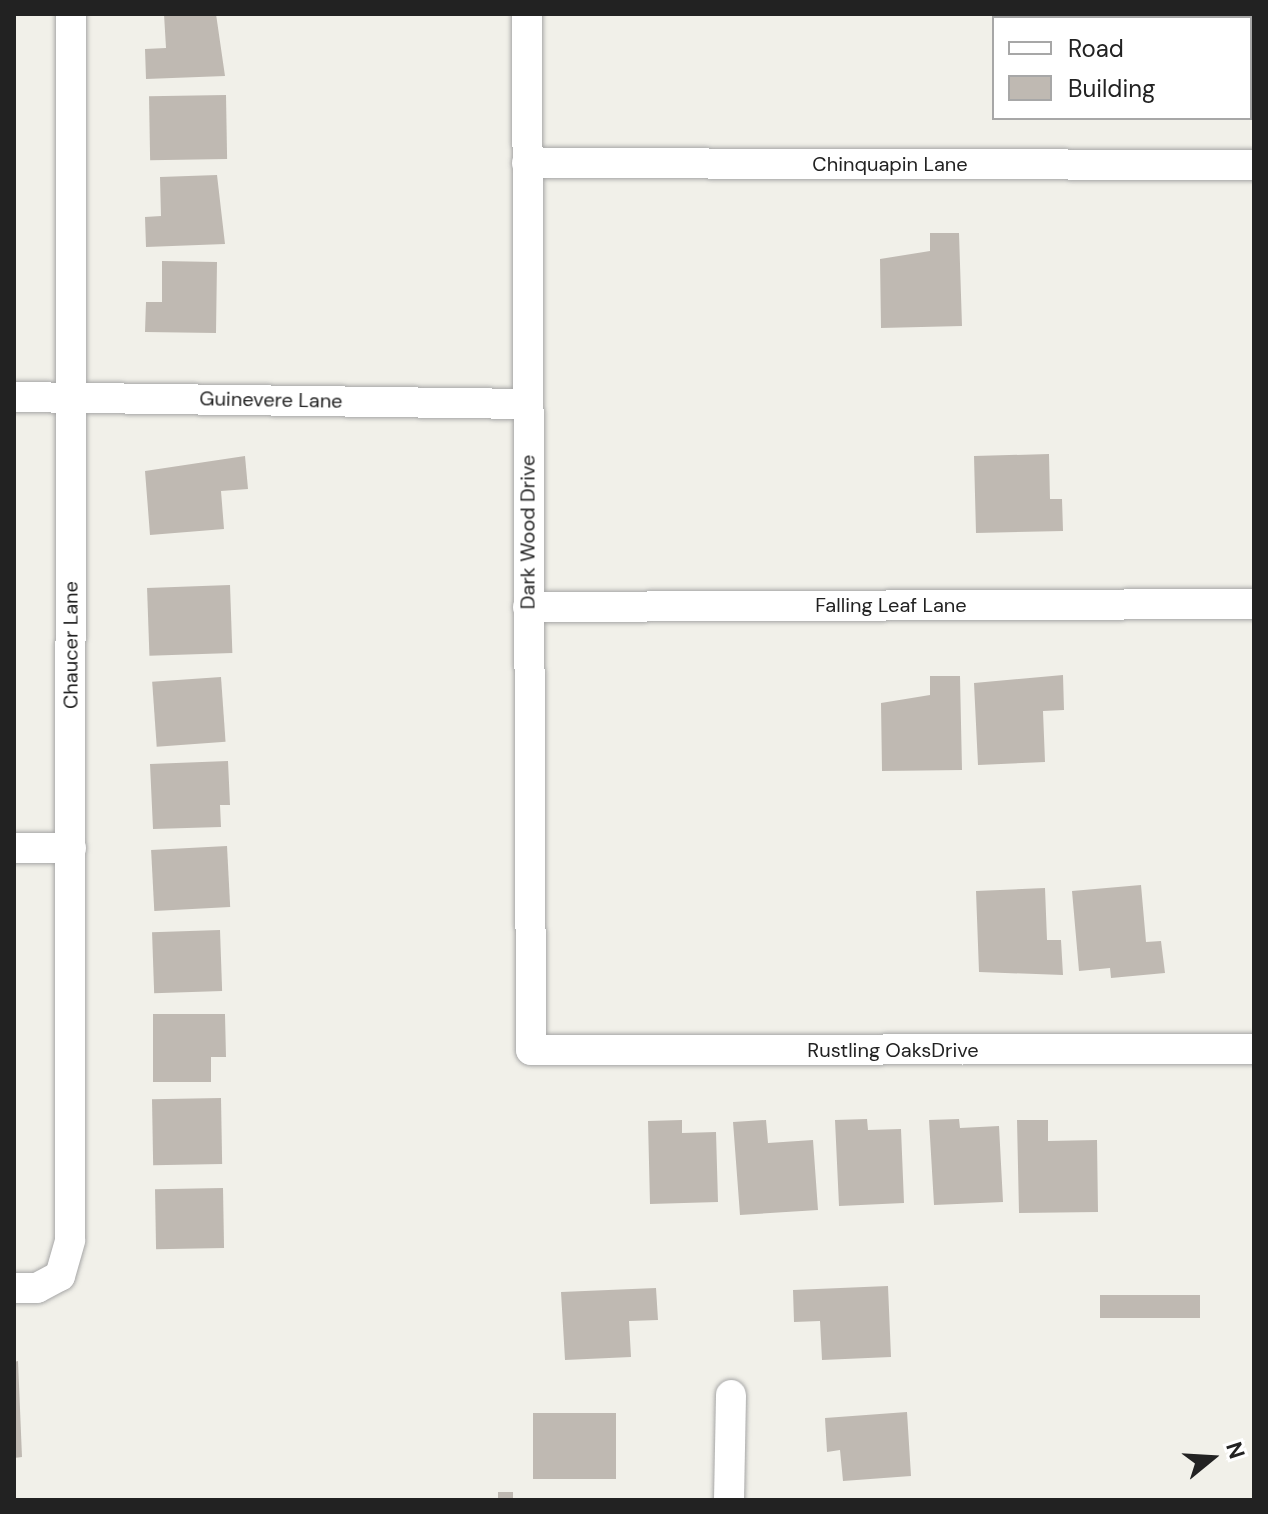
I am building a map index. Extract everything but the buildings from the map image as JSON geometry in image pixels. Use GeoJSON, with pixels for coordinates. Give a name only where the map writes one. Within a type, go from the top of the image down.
{"type":"FeatureCollection","features":[{"type":"Feature","properties":{"kind":"street","name":"Chaucer Lane"},"geometry":{"type":"LineString","coordinates":[[14,1288],[37,1288],[60,1276],[70,1240],[71,14]]}},
{"type":"Feature","properties":{"kind":"street","name":"Dark Wood Drive"},"geometry":{"type":"LineString","coordinates":[[527,14],[531,1050]]}},
{"type":"Feature","properties":{"kind":"street","name":"Chinquapin Lane"},"geometry":{"type":"LineString","coordinates":[[527,163],[1254,165]]}},
{"type":"Feature","properties":{"kind":"street","name":"Guinevere Lane"},"geometry":{"type":"LineString","coordinates":[[14,397],[527,404]]}},
{"type":"Feature","properties":{"kind":"street","name":"Falling Leaf Lane"},"geometry":{"type":"LineString","coordinates":[[528,607],[1254,604]]}},
{"type":"Feature","properties":{"kind":"street"},"geometry":{"type":"LineString","coordinates":[[14,848],[71,848]]}},
{"type":"Feature","properties":{"kind":"street","name":"Rustling OaksDrive"},"geometry":{"type":"LineString","coordinates":[[531,1050],[1254,1049]]}},
{"type":"Feature","properties":{"kind":"street"},"geometry":{"type":"LineString","coordinates":[[729,1500],[731,1395]]}}]}
